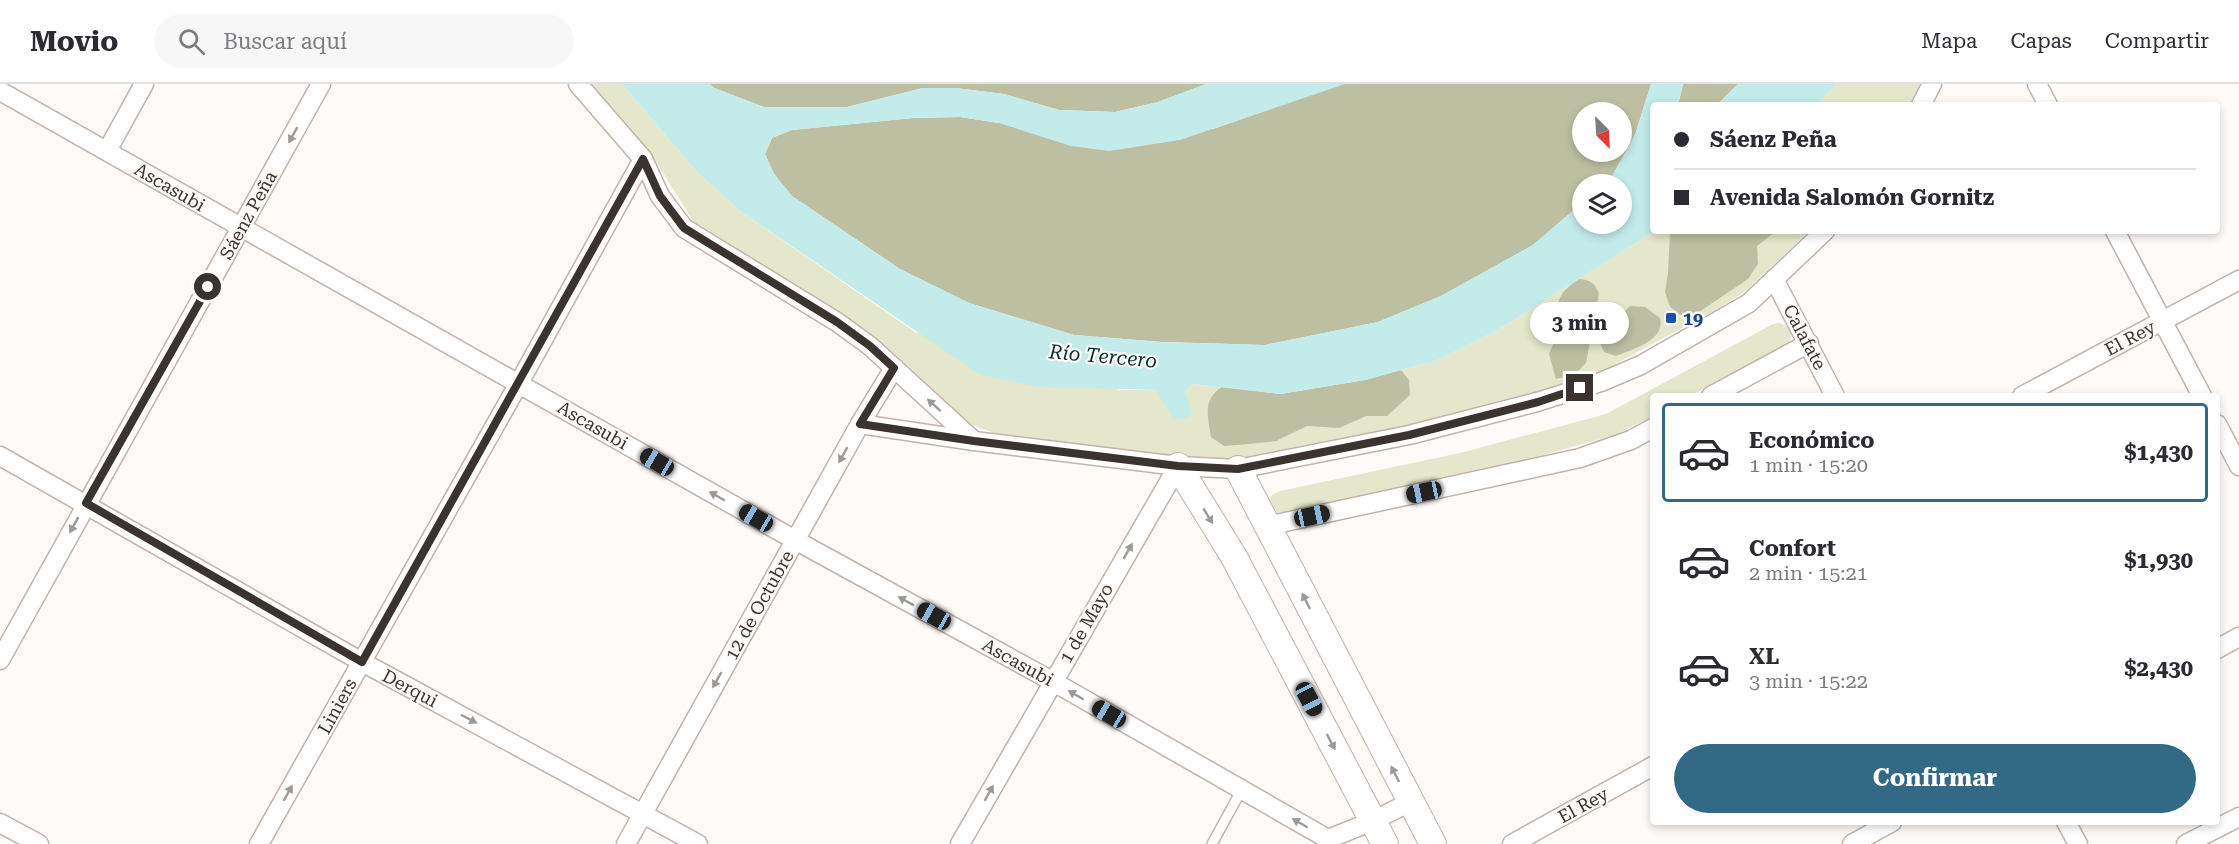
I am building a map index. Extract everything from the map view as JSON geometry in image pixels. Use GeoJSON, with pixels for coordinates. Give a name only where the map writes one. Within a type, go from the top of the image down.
{"type":"FeatureCollection","features":[{"type":"Feature","properties":{"kind":"main road"},"geometry":{"type":"LineString","coordinates":[[1178,466],[1234,557],[1385,844]]}},
{"type":"Feature","properties":{"kind":"main road"},"geometry":{"type":"LineString","coordinates":[[1238,469],[1433,844]]}},
{"type":"Feature","properties":{"kind":"street"},"geometry":{"type":"LineString","coordinates":[[107,151],[144,84]]}},
{"type":"Feature","properties":{"kind":"street","name":"Sáenz Peña"},"geometry":{"type":"LineString","coordinates":[[0,660],[321,84]]}},
{"type":"Feature","properties":{"kind":"street"},"geometry":{"type":"LineString","coordinates":[[578,84],[643,159],[660,196],[684,228],[837,322],[870,346],[974,441]]}},
{"type":"Feature","properties":{"kind":"street"},"geometry":{"type":"LineString","coordinates":[[1922,102],[1932,84]]}},
{"type":"Feature","properties":{"kind":"street"},"geometry":{"type":"LineString","coordinates":[[2037,84],[2046,102]]}},
{"type":"Feature","properties":{"kind":"street","name":"Ascasubi"},"geometry":{"type":"LineString","coordinates":[[0,91],[795,540],[1052,681],[1242,789],[1326,841],[1410,802]]}},
{"type":"Feature","properties":{"kind":"street","name":"Liniers"},"geometry":{"type":"LineString","coordinates":[[259,844],[643,159]]}},
{"type":"Feature","properties":{"kind":"street"},"geometry":{"type":"LineString","coordinates":[[860,424],[974,441],[1178,466],[1238,469],[1409,435],[1538,402],[1601,382],[1641,365],[1749,303],[1822,234]]}},
{"type":"Feature","properties":{"kind":"street"},"geometry":{"type":"LineString","coordinates":[[2117,234],[2200,393]]}},
{"type":"Feature","properties":{"kind":"street","name":"Calafate"},"geometry":{"type":"LineString","coordinates":[[1774,279],[1834,393]]}},
{"type":"Feature","properties":{"kind":"street","name":"El Rey"},"geometry":{"type":"LineString","coordinates":[[2028,393],[2239,280]]}},
{"type":"Feature","properties":{"kind":"street"},"geometry":{"type":"LineString","coordinates":[[1717,393],[1809,343]]}},
{"type":"Feature","properties":{"kind":"street","name":"12 de Octubre"},"geometry":{"type":"LineString","coordinates":[[626,844],[860,424],[894,368]]}},
{"type":"Feature","properties":{"kind":"street"},"geometry":{"type":"LineString","coordinates":[[1267,526],[1580,458],[1631,440],[1650,430]]}},
{"type":"Feature","properties":{"kind":"street"},"geometry":{"type":"LineString","coordinates":[[2220,430],[2239,466]]}},
{"type":"Feature","properties":{"kind":"street","name":"Derqui"},"geometry":{"type":"LineString","coordinates":[[0,456],[362,662],[698,844]]}},
{"type":"Feature","properties":{"kind":"street","name":"1 de Mayo"},"geometry":{"type":"LineString","coordinates":[[960,844],[1178,466]]}},
{"type":"Feature","properties":{"kind":"street"},"geometry":{"type":"LineString","coordinates":[[2220,647],[2239,637]]}},
{"type":"Feature","properties":{"kind":"street","name":"El Rey"},"geometry":{"type":"LineString","coordinates":[[1512,844],[1650,768]]}},
{"type":"Feature","properties":{"kind":"street"},"geometry":{"type":"LineString","coordinates":[[2186,844],[2239,817]]}},
{"type":"Feature","properties":{"kind":"street"},"geometry":{"type":"LineString","coordinates":[[0,823],[39,844]]}},
{"type":"Feature","properties":{"kind":"street"},"geometry":{"type":"LineString","coordinates":[[1852,844],[1887,825]]}},
{"type":"Feature","properties":{"kind":"street"},"geometry":{"type":"LineString","coordinates":[[2068,825],[2078,844]]}},
{"type":"Feature","properties":{"kind":"lane"},"geometry":{"type":"LineString","coordinates":[[1212,844],[1242,789]]}},
{"type":"Feature","properties":{"kind":"green space"},"geometry":{"type":"Polygon","coordinates":[[[591,84],[622,84],[697,172],[740,211],[915,332],[1120,390],[1157,390],[1175,419],[1186,400],[1185,392],[1192,384],[1281,394],[1365,380],[1438,360],[1498,330],[1650,234],[1806,234],[1746,291],[1714,311],[1602,371],[1536,393],[1407,425],[1236,459],[1178,457],[999,435],[972,425],[868,331],[693,221],[650,152],[591,84]]]}},
{"type":"Feature","properties":{"kind":"green space"},"geometry":{"type":"Polygon","coordinates":[[[710,84],[1206,84],[1158,102],[1115,112],[1059,110],[1004,94],[955,88],[923,88],[847,107],[764,107],[714,88],[710,84]]]}},
{"type":"Feature","properties":{"kind":"green space"},"geometry":{"type":"Polygon","coordinates":[[[1342,84],[1651,84],[1632,140],[1632,102],[1572,102],[1572,162],[1620,162],[1613,174],[1572,174],[1572,212],[1533,245],[1441,296],[1378,322],[1265,345],[1162,342],[1074,335],[969,303],[900,269],[792,196],[774,174],[765,154],[772,138],[792,130],[913,118],[960,117],[999,123],[1213,129],[1342,84]]]}},
{"type":"Feature","properties":{"kind":"green space"},"geometry":{"type":"Polygon","coordinates":[[[1683,84],[1738,84],[1720,102],[1679,102],[1683,84]]]}},
{"type":"Feature","properties":{"kind":"green space"},"geometry":{"type":"Polygon","coordinates":[[[1837,84],[1920,84],[1911,102],[1820,102],[1837,84]]]}},
{"type":"Feature","properties":{"kind":"green space"},"geometry":{"type":"Polygon","coordinates":[[[1670,234],[1772,234],[1757,246],[1758,264],[1748,279],[1699,312],[1681,315],[1670,307],[1665,292],[1670,234]]]}},
{"type":"Feature","properties":{"kind":"green space"},"geometry":{"type":"Polygon","coordinates":[[[1579,279],[1592,283],[1599,294],[1586,363],[1575,374],[1556,379],[1549,354],[1556,336],[1558,304],[1564,292],[1579,279]]]}},
{"type":"Feature","properties":{"kind":"green space"},"geometry":{"type":"Polygon","coordinates":[[[1630,306],[1645,307],[1660,318],[1661,326],[1658,332],[1647,343],[1616,356],[1604,352],[1600,343],[1606,331],[1630,306]]]}},
{"type":"Feature","properties":{"kind":"green space"},"geometry":{"type":"Polygon","coordinates":[[[1779,323],[1790,330],[1789,343],[1696,393],[1650,393],[1650,418],[1615,435],[1464,476],[1284,513],[1274,512],[1269,504],[1272,495],[1280,491],[1460,453],[1606,414],[1773,324],[1779,323]]]}},
{"type":"Feature","properties":{"kind":"green space"},"geometry":{"type":"Polygon","coordinates":[[[1401,370],[1409,380],[1410,395],[1387,416],[1366,416],[1339,428],[1307,426],[1276,441],[1224,446],[1211,437],[1209,403],[1211,397],[1222,387],[1281,394],[1365,380],[1401,370]]]}},
{"type":"Feature","properties":{"kind":"water","name":"Río Tercero"},"geometry":{"type":"Polygon","coordinates":[[[622,84],[710,84],[714,88],[764,107],[847,107],[923,88],[955,88],[1004,94],[1059,110],[1115,112],[1158,102],[1206,84],[1345,84],[1180,140],[1109,151],[1071,146],[999,123],[960,117],[913,118],[792,130],[772,138],[765,154],[774,174],[792,196],[900,269],[969,303],[1074,335],[1162,342],[1265,345],[1378,322],[1441,296],[1533,245],[1572,212],[1572,234],[1632,234],[1632,174],[1613,174],[1620,162],[1632,162],[1632,140],[1651,84],[1683,84],[1679,102],[1650,102],[1650,234],[1498,330],[1438,360],[1365,380],[1280,394],[1192,384],[1185,392],[1192,414],[1183,419],[1174,419],[1156,390],[1037,387],[979,374],[740,211],[697,172],[622,84]]]}},
{"type":"Feature","properties":{"kind":"water"},"geometry":{"type":"Polygon","coordinates":[[[1738,84],[1837,84],[1820,102],[1720,102],[1738,84]]]}},
{"type":"Feature","properties":{"kind":"place","name":"19"},"geometry":{"type":"Point","coordinates":[1671,318]}},
{"type":"Feature","properties":{"kind":"route"},"geometry":{"type":"LineString","coordinates":[[208,287],[86,503],[362,662],[643,159],[660,196],[684,228],[837,322],[870,346],[894,368],[860,424],[974,441],[1178,466],[1238,469],[1409,435],[1538,402],[1580,388]]}}]}
